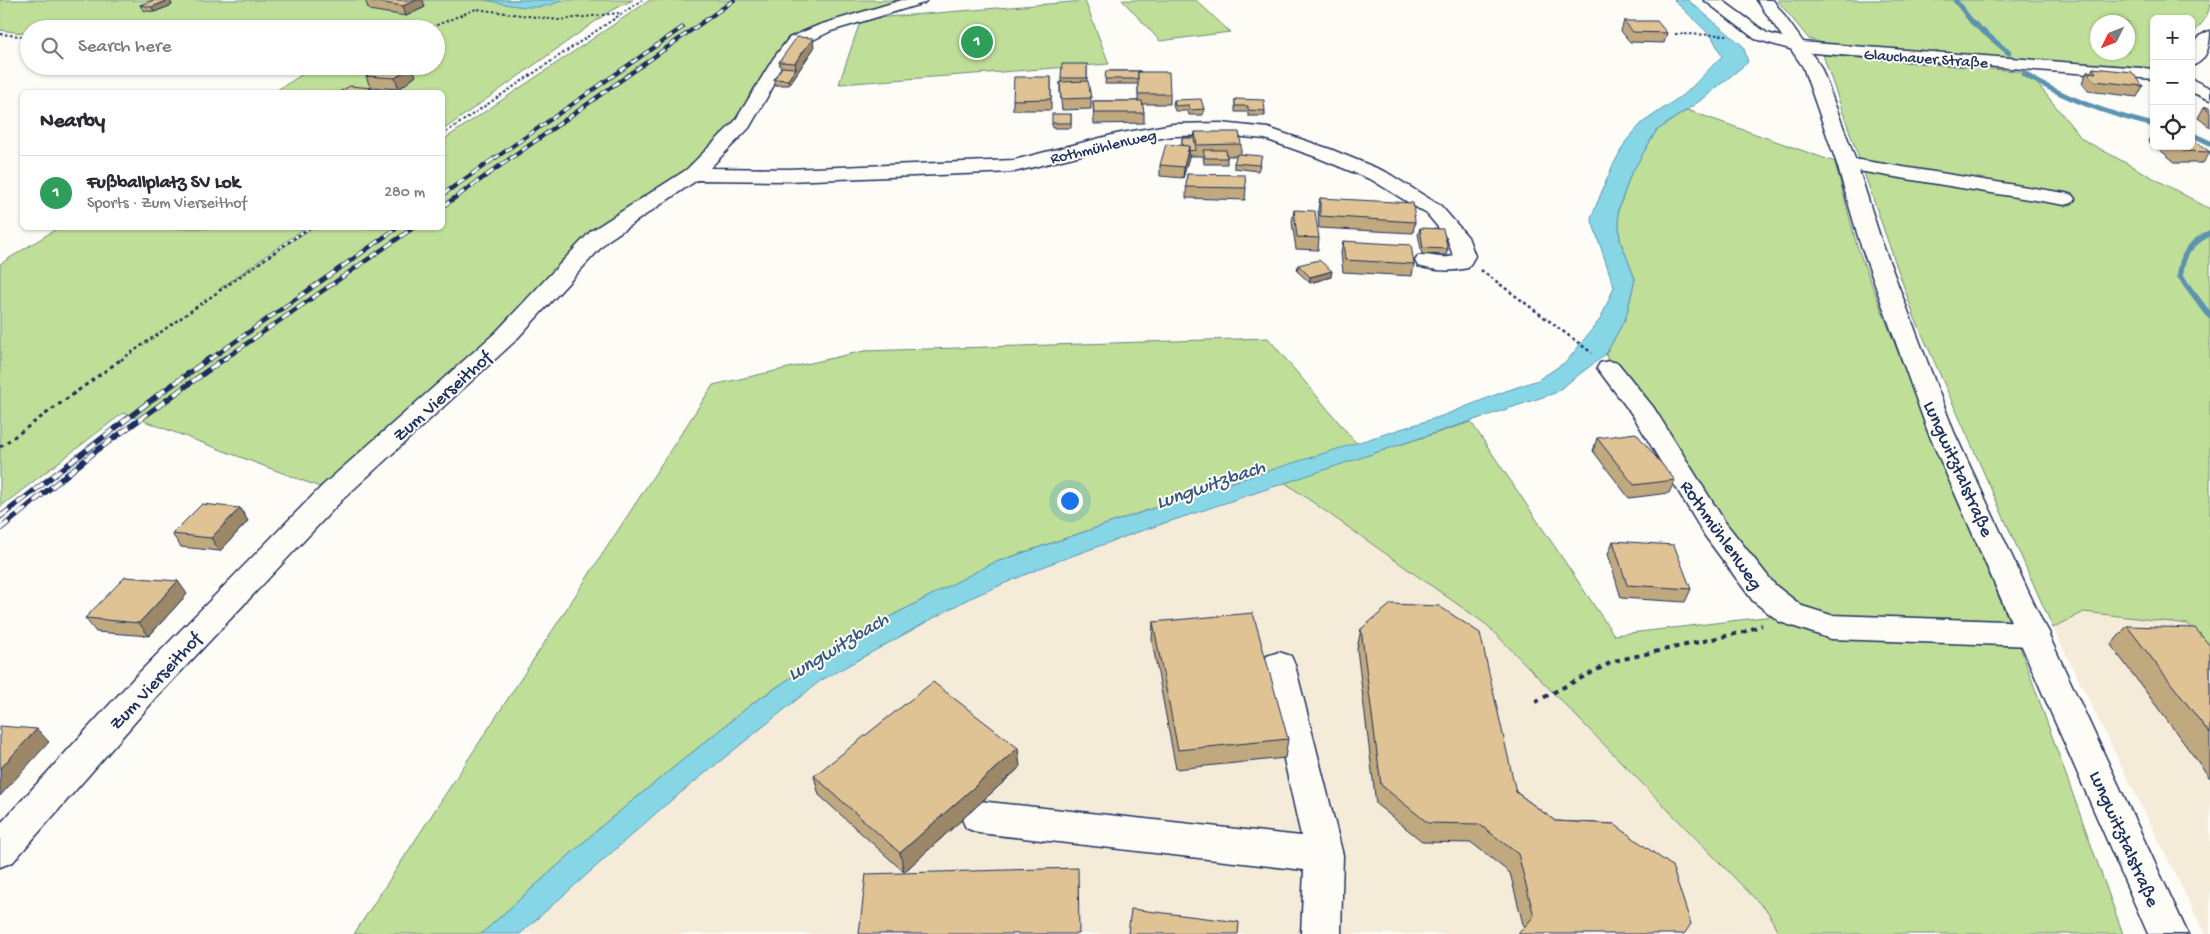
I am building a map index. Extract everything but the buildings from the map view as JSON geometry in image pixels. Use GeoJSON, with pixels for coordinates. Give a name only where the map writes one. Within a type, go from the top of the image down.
{"type":"FeatureCollection","features":[{"type":"Feature","properties":{"kind":"street","name":"Zum Vierseithof"},"geometry":{"type":"LineString","coordinates":[[0,850],[145,688],[333,492],[505,338],[599,236],[693,174],[742,124],[781,59],[795,42],[825,28],[919,0]]}},
{"type":"Feature","properties":{"kind":"street","name":"Glauchauer Straße"},"geometry":{"type":"LineString","coordinates":[[1712,0],[1761,36],[1800,47],[2150,74]]}},
{"type":"Feature","properties":{"kind":"street","name":"Lungwitztalstraße"},"geometry":{"type":"LineString","coordinates":[[1765,0],[1800,47],[1812,67],[1847,164],[1870,240],[1941,432],[2034,634],[2168,934]]}},
{"type":"Feature","properties":{"kind":"street"},"geometry":{"type":"LineString","coordinates":[[2192,60],[2210,36]]}},
{"type":"Feature","properties":{"kind":"street"},"geometry":{"type":"LineString","coordinates":[[2195,86],[2210,95]]}},
{"type":"Feature","properties":{"kind":"street","name":"Rothmühlenweg"},"geometry":{"type":"LineString","coordinates":[[693,174],[788,175],[1014,166],[1116,140],[1173,130],[1221,130],[1268,134],[1323,153],[1379,176],[1434,210],[1457,237],[1464,256],[1461,261]]}},
{"type":"Feature","properties":{"kind":"street"},"geometry":{"type":"LineString","coordinates":[[1847,164],[2065,199]]}},
{"type":"Feature","properties":{"kind":"street"},"geometry":{"type":"LineString","coordinates":[[1426,262],[1441,264],[1460,263],[1461,261]]}},
{"type":"Feature","properties":{"kind":"street","name":"Rothmühlenweg"},"geometry":{"type":"LineString","coordinates":[[1609,368],[1645,414],[1715,529],[1764,593],[1791,614],[1831,628],[2034,634]]}},
{"type":"Feature","properties":{"kind":"street"},"geometry":{"type":"LineString","coordinates":[[1279,665],[1324,855],[1321,934]]}},
{"type":"Feature","properties":{"kind":"street"},"geometry":{"type":"LineString","coordinates":[[979,817],[1324,855]]}},
{"type":"Feature","properties":{"kind":"path"},"geometry":{"type":"LineString","coordinates":[[445,133],[642,0]]}},
{"type":"Feature","properties":{"kind":"path"},"geometry":{"type":"LineString","coordinates":[[445,21],[476,8],[558,20],[621,13]]}},
{"type":"Feature","properties":{"kind":"path"},"geometry":{"type":"LineString","coordinates":[[0,34],[20,36]]}},
{"type":"Feature","properties":{"kind":"path"},"geometry":{"type":"LineString","coordinates":[[1675,34],[1729,35]]}},
{"type":"Feature","properties":{"kind":"path"},"geometry":{"type":"LineString","coordinates":[[0,448],[195,306],[305,230]]}},
{"type":"Feature","properties":{"kind":"path"},"geometry":{"type":"LineString","coordinates":[[1461,261],[1474,265],[1486,272],[1572,336]]}},
{"type":"Feature","properties":{"kind":"path"},"geometry":{"type":"LineString","coordinates":[[1535,702],[1614,661],[1744,632],[1791,614]]}},
{"type":"Feature","properties":{"kind":"shaded area"},"geometry":{"type":"Polygon","coordinates":[[[1284,482],[1487,625],[1768,912],[1779,934],[520,934],[663,807],[820,681],[968,599],[1050,564],[1284,482]]]}},
{"type":"Feature","properties":{"kind":"shaded area"},"geometry":{"type":"Polygon","coordinates":[[[2084,612],[2188,624],[2210,647],[2210,934],[2205,934],[2053,628],[2084,612]]]}},
{"type":"Feature","properties":{"kind":"green space"},"geometry":{"type":"Polygon","coordinates":[[[0,0],[633,0],[610,11],[445,129],[445,90],[277,90],[301,75],[445,75],[445,20],[20,20],[20,33],[0,30],[0,0]]]}},
{"type":"Feature","properties":{"kind":"green space"},"geometry":{"type":"Polygon","coordinates":[[[650,0],[916,0],[825,28],[763,87],[693,174],[599,236],[333,492],[123,413],[0,507],[0,264],[55,230],[302,230],[218,290],[309,230],[445,230],[445,139],[650,0]]]}},
{"type":"Feature","properties":{"kind":"green space"},"geometry":{"type":"Polygon","coordinates":[[[1122,0],[1196,0],[1230,32],[1160,41],[1122,0]]]}},
{"type":"Feature","properties":{"kind":"green space"},"geometry":{"type":"Polygon","coordinates":[[[1777,0],[2210,0],[2207,16],[2195,31],[2195,15],[2150,15],[2150,68],[1829,45],[1809,39],[1777,0]]]}},
{"type":"Feature","properties":{"kind":"green space"},"geometry":{"type":"Polygon","coordinates":[[[1085,1],[1109,64],[839,84],[861,19],[1085,1]]]}},
{"type":"Feature","properties":{"kind":"green space"},"geometry":{"type":"Polygon","coordinates":[[[1823,55],[2028,72],[2082,139],[2210,209],[2210,647],[2188,624],[2084,612],[2053,628],[1914,316],[1823,55]]]}},
{"type":"Feature","properties":{"kind":"green space"},"geometry":{"type":"Polygon","coordinates":[[[1687,110],[1835,162],[1857,246],[1931,438],[2020,647],[2123,934],[1779,934],[1768,912],[1487,625],[1284,482],[1471,422],[1614,635],[1790,614],[1609,368],[1606,354],[1626,317],[1635,279],[1620,240],[1618,211],[1630,176],[1656,131],[1687,110]]]}},
{"type":"Feature","properties":{"kind":"green space"},"geometry":{"type":"Polygon","coordinates":[[[1268,338],[1357,444],[1201,492],[993,563],[853,636],[753,703],[604,824],[481,934],[354,934],[713,385],[864,351],[1268,338]]]}},
{"type":"Feature","properties":{"kind":"water"},"geometry":{"type":"Polygon","coordinates":[[[485,0],[562,0],[544,6],[524,7],[485,0]]]}},
{"type":"Feature","properties":{"kind":"water"},"geometry":{"type":"Polygon","coordinates":[[[1674,0],[1688,0],[1743,46],[1748,62],[1704,98],[1656,131],[1630,176],[1618,211],[1620,240],[1635,279],[1626,317],[1606,354],[1555,393],[1135,533],[1050,564],[968,599],[820,681],[663,807],[520,934],[481,934],[604,824],[753,703],[853,636],[993,563],[1201,492],[1442,416],[1538,380],[1567,361],[1601,318],[1614,287],[1591,218],[1612,167],[1626,141],[1642,123],[1687,92],[1722,56],[1712,37],[1674,0]]]}},
{"type":"Feature","properties":{"kind":"waterway"},"geometry":{"type":"LineString","coordinates":[[1955,0],[1972,22],[2009,53]]}},
{"type":"Feature","properties":{"kind":"waterway"},"geometry":{"type":"LineString","coordinates":[[2024,74],[2055,91],[2087,105],[2150,124]]}},
{"type":"Feature","properties":{"kind":"waterway"},"geometry":{"type":"LineString","coordinates":[[2195,136],[2210,143]]}},
{"type":"Feature","properties":{"kind":"waterway"},"geometry":{"type":"LineString","coordinates":[[2210,233],[2197,241],[2188,250],[2183,261],[2180,276],[2210,316]]}},
{"type":"Feature","properties":{"kind":"railway"},"geometry":{"type":"LineString","coordinates":[[510,159],[734,0]]}},
{"type":"Feature","properties":{"kind":"railway"},"geometry":{"type":"LineString","coordinates":[[494,159],[683,27]]}},
{"type":"Feature","properties":{"kind":"railway"},"geometry":{"type":"LineString","coordinates":[[445,193],[495,158]]}},
{"type":"Feature","properties":{"kind":"railway"},"geometry":{"type":"LineString","coordinates":[[445,205],[511,158]]}},
{"type":"Feature","properties":{"kind":"railway"},"geometry":{"type":"LineString","coordinates":[[209,360],[394,230]]}},
{"type":"Feature","properties":{"kind":"railway"},"geometry":{"type":"LineString","coordinates":[[223,360],[410,230]]}},
{"type":"Feature","properties":{"kind":"railway"},"geometry":{"type":"LineString","coordinates":[[0,517],[158,395],[210,358]]}},
{"type":"Feature","properties":{"kind":"railway"},"geometry":{"type":"LineString","coordinates":[[0,529],[96,451],[225,358]]}},
{"type":"Feature","properties":{"kind":"place","name":"Fußballplatz SV Lok"},"geometry":{"type":"Point","coordinates":[977,42]}},
{"type":"Feature","properties":{"kind":"water label","name":"Lungwitzbach"},"geometry":{"type":"Point","coordinates":[1210,483]}},
{"type":"Feature","properties":{"kind":"water label","name":"Lungwitzbach"},"geometry":{"type":"Point","coordinates":[837,645]}}]}
